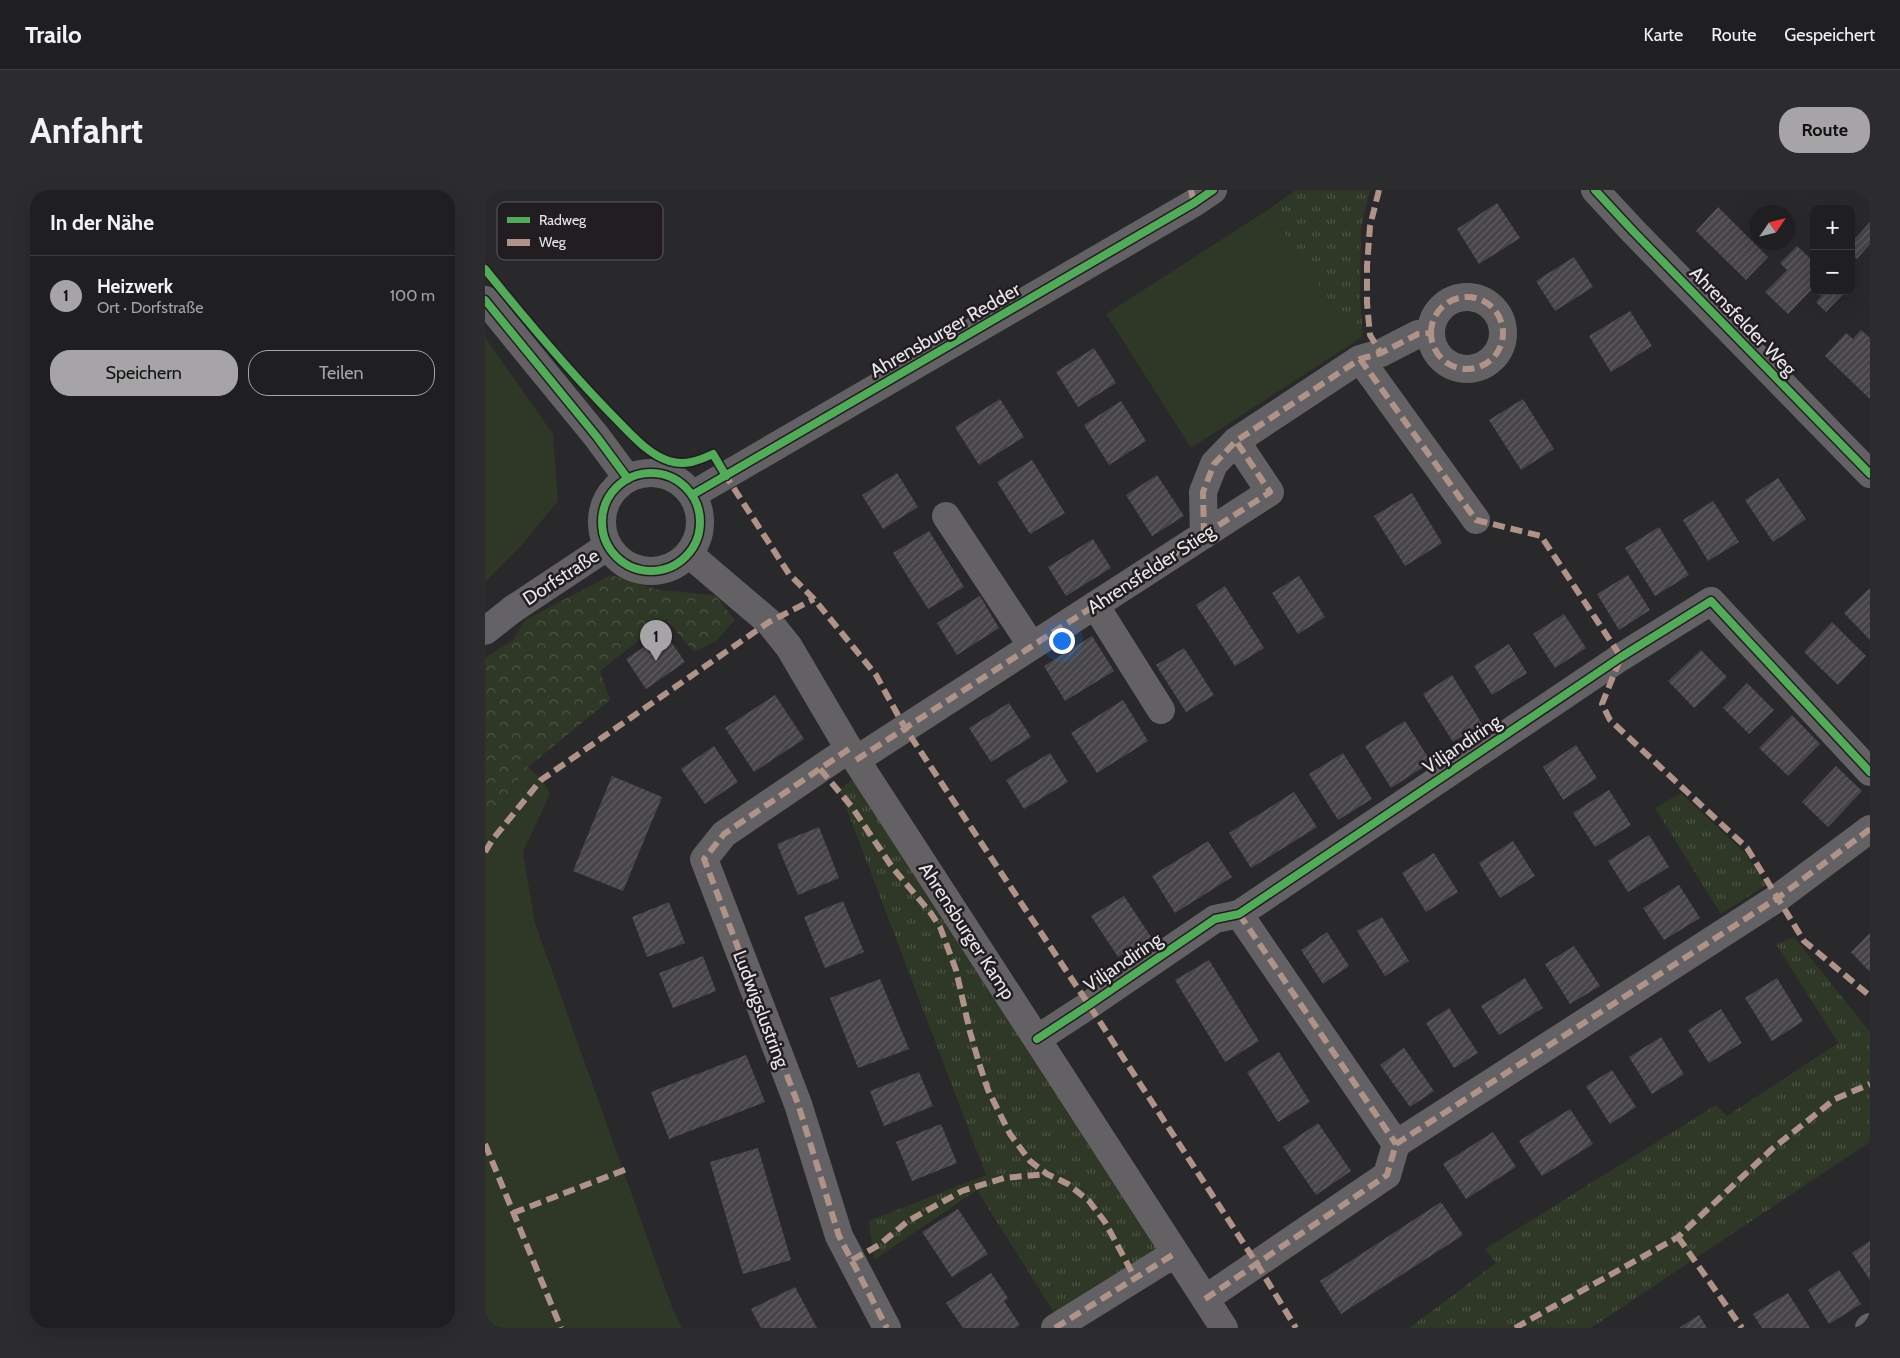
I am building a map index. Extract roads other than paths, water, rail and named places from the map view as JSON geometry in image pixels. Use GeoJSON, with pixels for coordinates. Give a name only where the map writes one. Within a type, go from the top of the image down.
{"type":"FeatureCollection","features":[{"type":"Feature","properties":{"kind":"main road"},"geometry":{"type":"LineString","coordinates":[[485,619],[513,608]]}},
{"type":"Feature","properties":{"kind":"main road"},"geometry":{"type":"LineString","coordinates":[[485,631],[513,608]]}},
{"type":"Feature","properties":{"kind":"street","name":"Ahrensburger Redder"},"geometry":{"type":"LineString","coordinates":[[693,495],[1177,213],[1213,190]]}},
{"type":"Feature","properties":{"kind":"street","name":"Ahrensfelder Weg"},"geometry":{"type":"LineString","coordinates":[[1595,190],[1870,474]]}},
{"type":"Feature","properties":{"kind":"street"},"geometry":{"type":"LineString","coordinates":[[485,300],[597,437],[628,479],[642,474],[656,473],[670,477],[683,484],[693,495],[699,509],[700,525],[697,540],[689,554]]}},
{"type":"Feature","properties":{"kind":"street"},"geometry":{"type":"LineString","coordinates":[[1204,535],[1203,492],[1214,464],[1236,441],[1360,359],[1381,353],[1418,334],[1430,333]]}},
{"type":"Feature","properties":{"kind":"street"},"geometry":{"type":"LineString","coordinates":[[1360,359],[1476,520]]}},
{"type":"Feature","properties":{"kind":"street","name":"Ahrensfelder Stieg"},"geometry":{"type":"LineString","coordinates":[[852,754],[1032,646],[1270,492],[1236,441]]}},
{"type":"Feature","properties":{"kind":"street","name":"Dorfstraße"},"geometry":{"type":"LineString","coordinates":[[628,479],[613,491],[604,508],[602,527],[608,546],[618,559],[631,567],[647,571],[663,570],[677,564],[689,554]]}},
{"type":"Feature","properties":{"kind":"street"},"geometry":{"type":"LineString","coordinates":[[946,516],[1032,646]]}},
{"type":"Feature","properties":{"kind":"street","name":"Dorfstraße"},"geometry":{"type":"LineString","coordinates":[[513,608],[608,546]]}},
{"type":"Feature","properties":{"kind":"street","name":"Ahrensburger Kamp"},"geometry":{"type":"LineString","coordinates":[[689,554],[769,622],[789,647],[852,754],[1224,1328]]}},
{"type":"Feature","properties":{"kind":"street","name":"Viljandiring"},"geometry":{"type":"LineString","coordinates":[[1037,1038],[1215,919],[1239,914],[1621,656],[1711,601],[1870,772]]}},
{"type":"Feature","properties":{"kind":"street"},"geometry":{"type":"LineString","coordinates":[[1095,605],[1161,710]]}},
{"type":"Feature","properties":{"kind":"street","name":"Ludwigslustring"},"geometry":{"type":"LineString","coordinates":[[852,754],[724,834],[704,859],[798,1104],[839,1236],[887,1328]]}},
{"type":"Feature","properties":{"kind":"street"},"geometry":{"type":"LineString","coordinates":[[1205,1298],[1387,1175],[1396,1144],[1779,897],[1870,829]]}},
{"type":"Feature","properties":{"kind":"street"},"geometry":{"type":"LineString","coordinates":[[1239,914],[1396,1144]]}},
{"type":"Feature","properties":{"kind":"street"},"geometry":{"type":"LineString","coordinates":[[1055,1328],[1175,1254]]}},
{"type":"Feature","properties":{"kind":"place","name":"Heizwerk"},"geometry":{"type":"Point","coordinates":[656,661]}}]}
